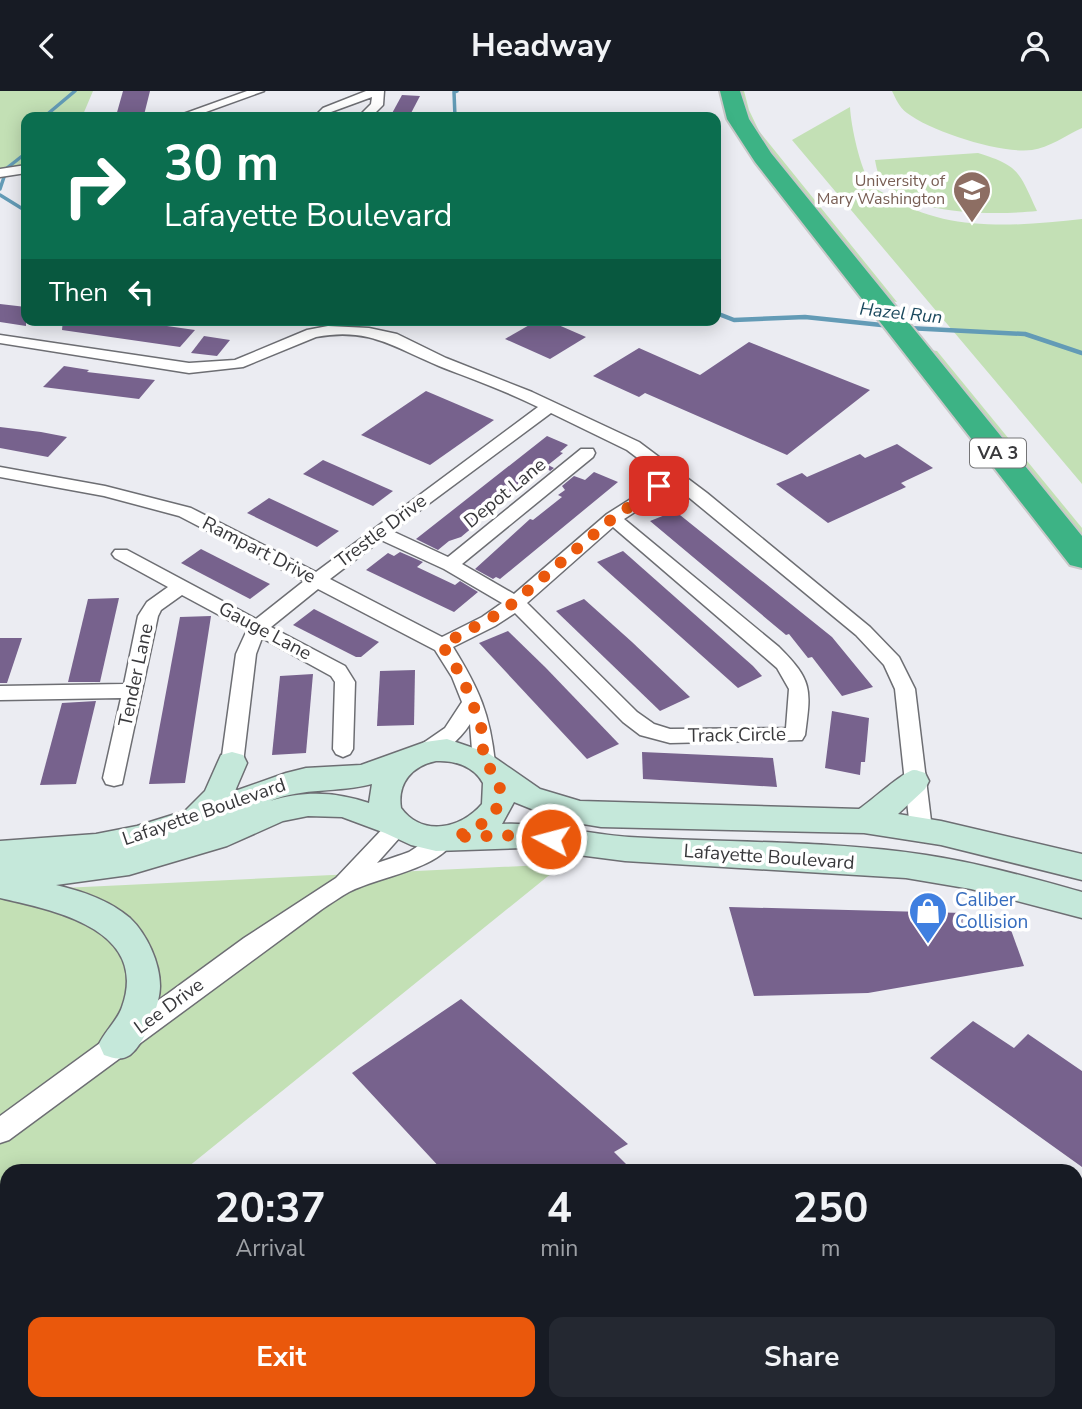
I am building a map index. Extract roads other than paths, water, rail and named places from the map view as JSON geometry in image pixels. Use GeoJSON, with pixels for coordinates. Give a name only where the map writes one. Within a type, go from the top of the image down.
{"type":"FeatureCollection","features":[{"type":"Feature","properties":{"kind":"highway","name":"VA 3"},"geometry":{"type":"LineString","coordinates":[[730,91],[738,119],[747,136],[1082,558]]}},
{"type":"Feature","properties":{"kind":"highway","name":"VA 3"},"geometry":{"type":"LineString","coordinates":[[751,91],[761,123],[791,166],[1082,517]]}},
{"type":"Feature","properties":{"kind":"main road","name":"Lafayette Boulevard"},"geometry":{"type":"LineString","coordinates":[[0,853],[44,852],[108,844],[194,819],[282,785],[313,779],[359,777],[413,758],[446,750],[470,755],[534,799],[575,812],[601,815],[864,821],[921,829],[1082,867]]}},
{"type":"Feature","properties":{"kind":"main road"},"geometry":{"type":"LineString","coordinates":[[397,825],[386,811],[384,789],[391,775],[413,758]]}},
{"type":"Feature","properties":{"kind":"main road"},"geometry":{"type":"LineString","coordinates":[[232,763],[239,773],[249,780],[282,785]]}},
{"type":"Feature","properties":{"kind":"main road"},"geometry":{"type":"LineString","coordinates":[[194,819],[217,797],[232,763]]}},
{"type":"Feature","properties":{"kind":"main road"},"geometry":{"type":"LineString","coordinates":[[449,838],[479,827],[492,815],[500,798],[500,788],[489,767]]}},
{"type":"Feature","properties":{"kind":"main road"},"geometry":{"type":"LineString","coordinates":[[864,821],[890,804],[914,781]]}},
{"type":"Feature","properties":{"kind":"main road","name":"Lafayette Boulevard"},"geometry":{"type":"LineString","coordinates":[[0,875],[49,873],[129,863],[216,837],[276,811],[308,804],[343,806],[420,836],[449,838],[524,835],[622,848],[924,868],[1082,905]]}},
{"type":"Feature","properties":{"kind":"main road"},"geometry":{"type":"LineString","coordinates":[[878,864],[894,861],[911,853],[916,847],[921,829]]}},
{"type":"Feature","properties":{"kind":"main road"},"geometry":{"type":"LineString","coordinates":[[0,885],[87,908],[111,922],[129,940],[139,958],[144,992],[136,1020],[117,1044]]}},
{"type":"Feature","properties":{"kind":"street"},"geometry":{"type":"LineString","coordinates":[[196,112],[258,91]]}},
{"type":"Feature","properties":{"kind":"street"},"geometry":{"type":"LineString","coordinates":[[325,112],[377,91],[377,105],[369,112]]}},
{"type":"Feature","properties":{"kind":"street"},"geometry":{"type":"LineString","coordinates":[[0,173],[21,170]]}},
{"type":"Feature","properties":{"kind":"street"},"geometry":{"type":"LineString","coordinates":[[0,339],[190,368],[237,365],[312,333],[353,331],[392,337],[441,361],[550,406],[633,446],[863,631],[892,662],[905,689],[921,829]]}},
{"type":"Feature","properties":{"kind":"street","name":"Trestle Drive"},"geometry":{"type":"LineString","coordinates":[[232,763],[246,654],[260,628],[285,603],[550,406]]}},
{"type":"Feature","properties":{"kind":"street","name":"Depot Lane"},"geometry":{"type":"LineString","coordinates":[[450,565],[587,453]]}},
{"type":"Feature","properties":{"kind":"street","name":"Rampart Drive"},"geometry":{"type":"LineString","coordinates":[[0,472],[105,491],[186,512],[442,645]]}},
{"type":"Feature","properties":{"kind":"street"},"geometry":{"type":"LineString","coordinates":[[489,767],[481,725],[462,677],[442,645],[497,617],[613,518],[655,488],[676,478]]}},
{"type":"Feature","properties":{"kind":"street","name":"Track Circle"},"geometry":{"type":"LineString","coordinates":[[516,602],[630,717],[647,730],[670,736],[795,735],[800,691],[795,676],[772,652],[613,518]]}},
{"type":"Feature","properties":{"kind":"street"},"geometry":{"type":"LineString","coordinates":[[379,532],[450,565],[516,602]]}},
{"type":"Feature","properties":{"kind":"street","name":"Gauge Lane"},"geometry":{"type":"LineString","coordinates":[[121,554],[260,628],[341,675],[345,682],[343,748]]}},
{"type":"Feature","properties":{"kind":"street","name":"Tender Lane"},"geometry":{"type":"LineString","coordinates":[[114,778],[150,611],[181,587]]}},
{"type":"Feature","properties":{"kind":"street"},"geometry":{"type":"LineString","coordinates":[[0,693],[133,691]]}},
{"type":"Feature","properties":{"kind":"street"},"geometry":{"type":"LineString","coordinates":[[413,758],[456,731],[464,722],[471,704]]}},
{"type":"Feature","properties":{"kind":"street"},"geometry":{"type":"LineString","coordinates":[[342,885],[397,825]]}},
{"type":"Feature","properties":{"kind":"street"},"geometry":{"type":"LineString","coordinates":[[342,885],[419,857],[449,838]]}},
{"type":"Feature","properties":{"kind":"street","name":"Lee Drive"},"geometry":{"type":"LineString","coordinates":[[0,1131],[252,945],[342,885]]}},
{"type":"Feature","properties":{"kind":"waterway","name":"Hazel Run"},"geometry":{"type":"LineString","coordinates":[[50,112],[75,91]]}},
{"type":"Feature","properties":{"kind":"waterway"},"geometry":{"type":"LineString","coordinates":[[455,112],[454,92],[457,91]]}},
{"type":"Feature","properties":{"kind":"waterway","name":"Hazel Run"},"geometry":{"type":"LineString","coordinates":[[0,189],[7,168],[21,157]]}},
{"type":"Feature","properties":{"kind":"waterway","name":"Hazel Run"},"geometry":{"type":"LineString","coordinates":[[0,195],[21,208]]}},
{"type":"Feature","properties":{"kind":"waterway","name":"Hazel Run"},"geometry":{"type":"LineString","coordinates":[[721,315],[734,320],[805,317],[891,326]]}},
{"type":"Feature","properties":{"kind":"waterway","name":"Hazel Run"},"geometry":{"type":"LineString","coordinates":[[908,328],[1025,334],[1082,353]]}},
{"type":"Feature","properties":{"kind":"place","name":"University of Mary Washington"},"geometry":{"type":"Point","coordinates":[972,224]}},
{"type":"Feature","properties":{"kind":"place","name":"Caliber Collision"},"geometry":{"type":"Point","coordinates":[928,945]}}]}
